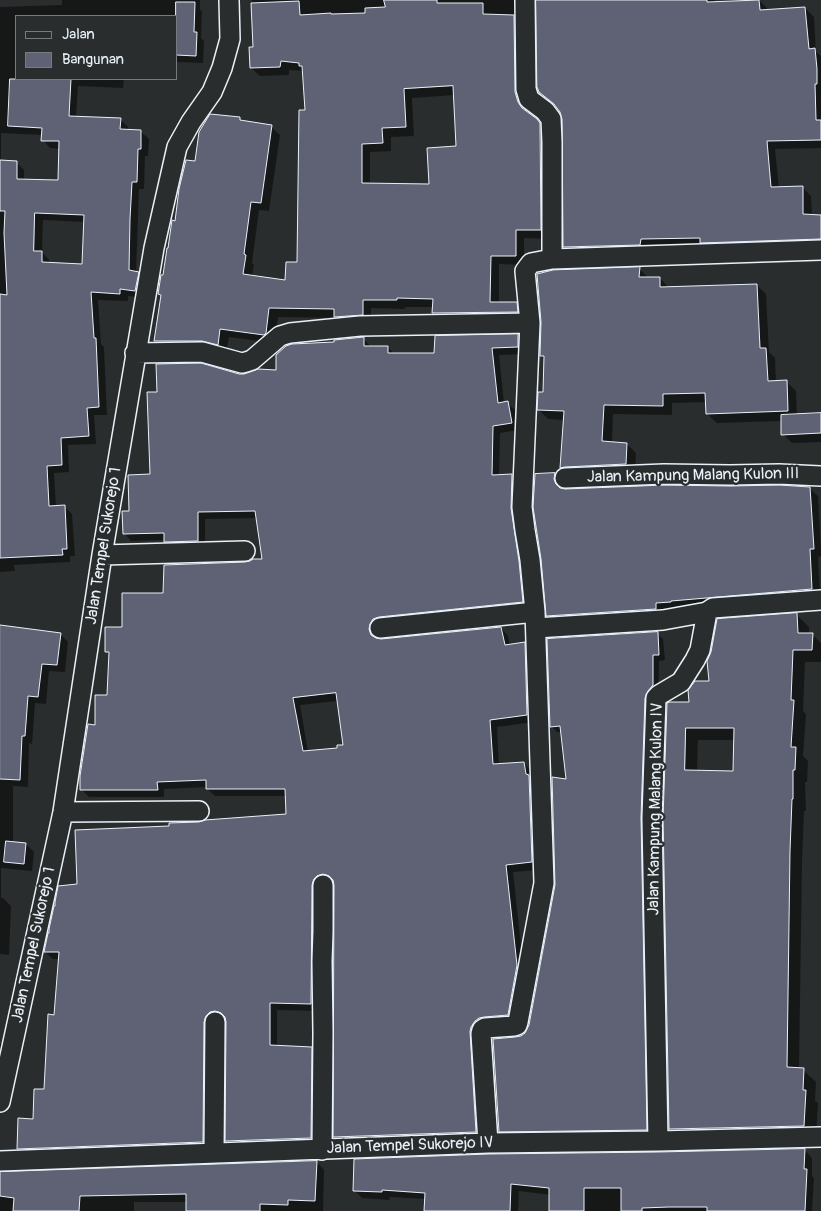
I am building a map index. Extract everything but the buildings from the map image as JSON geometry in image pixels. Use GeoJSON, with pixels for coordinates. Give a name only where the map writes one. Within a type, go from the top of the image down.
{"type":"FeatureCollection","features":[{"type":"Feature","properties":{"kind":"street","name":"Jalan Tempel Sukorejo 1"},"geometry":{"type":"LineString","coordinates":[[0,1102],[63,812],[102,555],[154,248],[177,147],[191,122],[212,92],[222,68],[230,38],[229,0]]}},
{"type":"Feature","properties":{"kind":"street"},"geometry":{"type":"LineString","coordinates":[[524,0],[526,89],[529,98],[546,111],[551,119],[552,259]]}},
{"type":"Feature","properties":{"kind":"street"},"geometry":{"type":"LineString","coordinates":[[488,1142],[481,1034],[485,1028],[517,1025],[544,883],[535,620],[530,560],[522,507],[530,323],[525,271],[531,263],[552,259],[821,250]]}},
{"type":"Feature","properties":{"kind":"street"},"geometry":{"type":"LineString","coordinates":[[135,353],[202,352],[242,363],[252,360],[280,336],[290,333],[360,326],[530,323]]}},
{"type":"Feature","properties":{"kind":"street","name":"Jalan Kampung Malang Kulon III"},"geometry":{"type":"LineString","coordinates":[[565,478],[664,474],[821,476]]}},
{"type":"Feature","properties":{"kind":"street"},"geometry":{"type":"LineString","coordinates":[[102,555],[244,550]]}},
{"type":"Feature","properties":{"kind":"street"},"geometry":{"type":"LineString","coordinates":[[380,628],[535,620],[663,620],[707,612],[713,608],[821,600]]}},
{"type":"Feature","properties":{"kind":"street","name":"Jalan Kampung Malang Kulon IV"},"geometry":{"type":"LineString","coordinates":[[658,1140],[652,818],[656,698],[681,682],[692,666],[700,650],[707,612]]}},
{"type":"Feature","properties":{"kind":"street"},"geometry":{"type":"LineString","coordinates":[[63,812],[199,811]]}},
{"type":"Feature","properties":{"kind":"street"},"geometry":{"type":"LineString","coordinates":[[322,1150],[324,1033],[322,961],[324,931],[323,886]]}},
{"type":"Feature","properties":{"kind":"street"},"geometry":{"type":"LineString","coordinates":[[214,1153],[215,1022]]}},
{"type":"Feature","properties":{"kind":"street","name":"Jalan Tempel Sukorejo IV"},"geometry":{"type":"LineString","coordinates":[[0,1161],[322,1150],[488,1142],[821,1136]]}}]}
